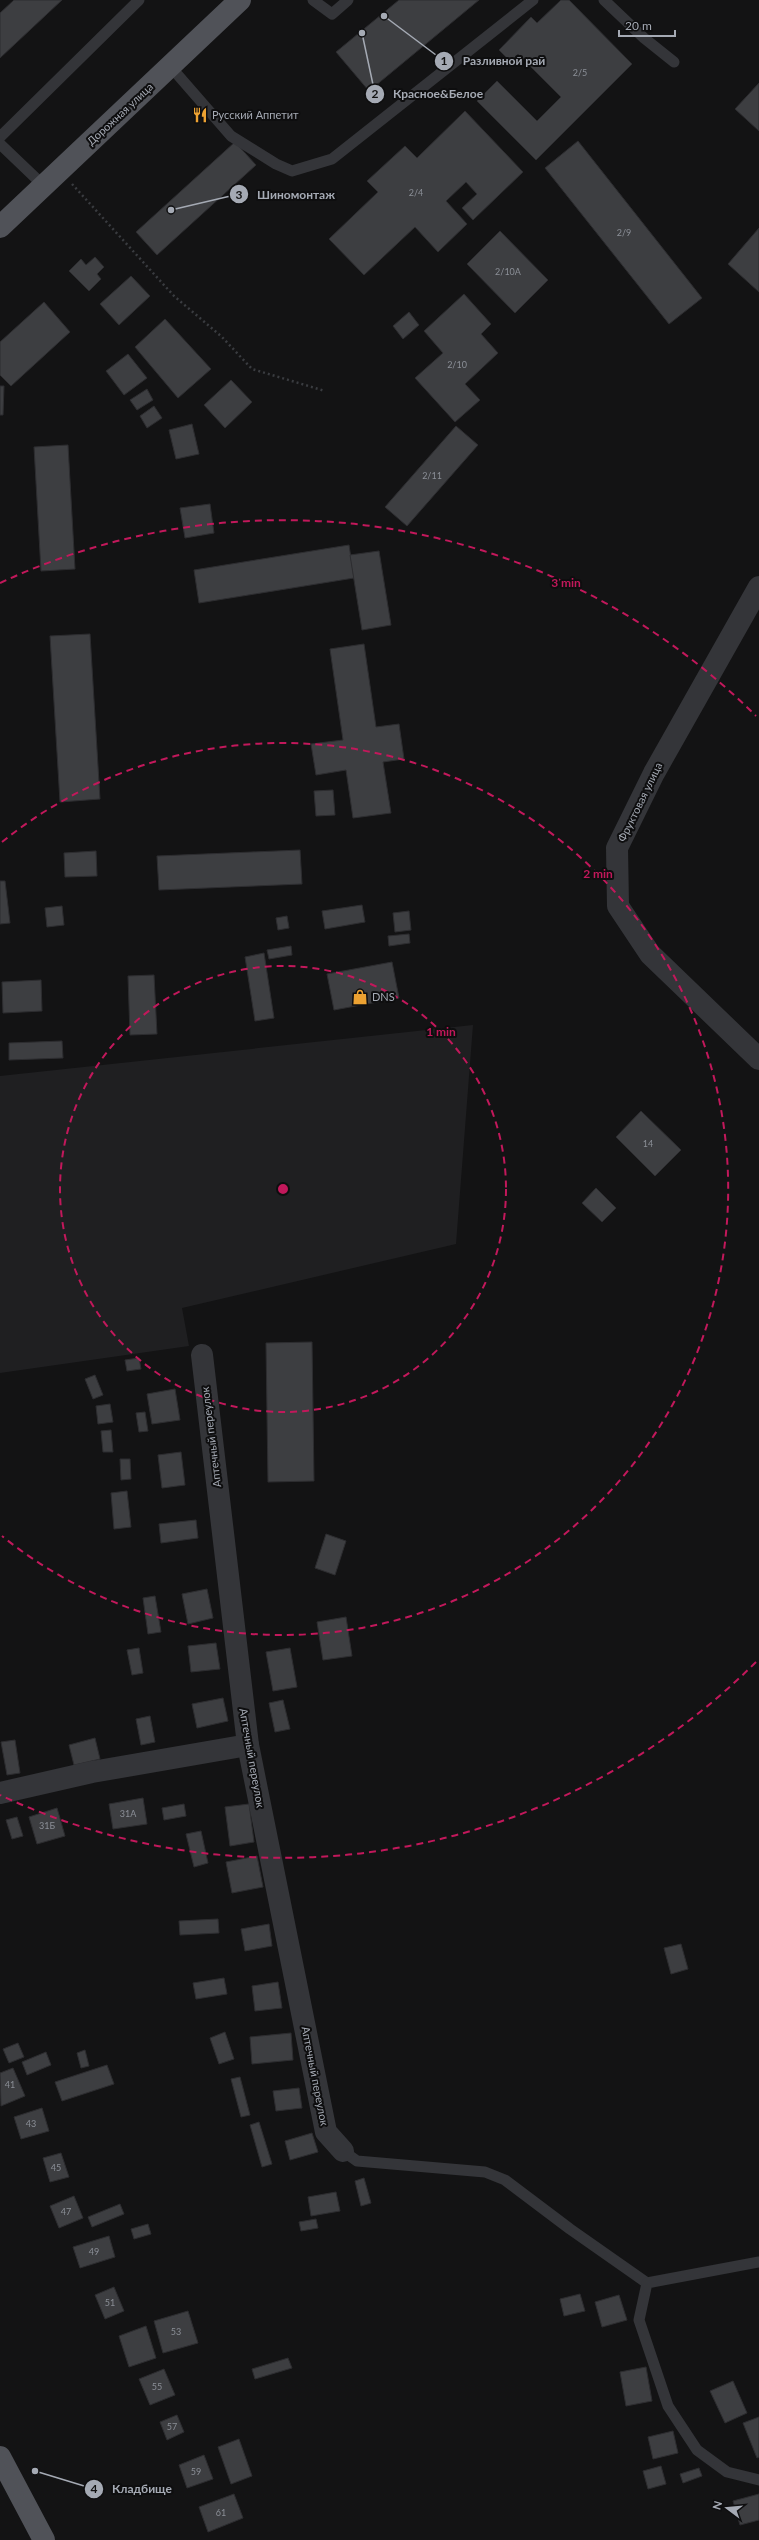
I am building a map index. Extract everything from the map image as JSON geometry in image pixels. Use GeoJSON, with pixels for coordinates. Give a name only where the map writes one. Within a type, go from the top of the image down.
{"type":"FeatureCollection","features":[{"type":"Feature","properties":{"kind":"main road","name":"Дорожная улица"},"geometry":{"type":"LineString","coordinates":[[0,227],[240,0]]}},
{"type":"Feature","properties":{"kind":"main road"},"geometry":{"type":"LineString","coordinates":[[0,2457],[44,2540]]}},
{"type":"Feature","properties":{"kind":"street","name":"Фруктовая улица"},"geometry":{"type":"LineString","coordinates":[[759,586],[654,773],[617,848],[618,906],[650,954],[759,1059]]}},
{"type":"Feature","properties":{"kind":"street","name":"Аптечный переулок"},"geometry":{"type":"LineString","coordinates":[[202,1355],[248,1745],[326,2132],[343,2151]]}},
{"type":"Feature","properties":{"kind":"street"},"geometry":{"type":"LineString","coordinates":[[0,1793],[92,1772],[248,1745]]}},
{"type":"Feature","properties":{"kind":"lane"},"geometry":{"type":"LineString","coordinates":[[0,137],[139,0]]}},
{"type":"Feature","properties":{"kind":"lane"},"geometry":{"type":"LineString","coordinates":[[313,0],[332,14],[348,0]]}},
{"type":"Feature","properties":{"kind":"lane"},"geometry":{"type":"LineString","coordinates":[[170,66],[231,136],[276,164],[292,171],[332,159],[533,0]]}},
{"type":"Feature","properties":{"kind":"lane"},"geometry":{"type":"LineString","coordinates":[[604,0],[644,38],[674,62]]}},
{"type":"Feature","properties":{"kind":"lane"},"geometry":{"type":"LineString","coordinates":[[0,144],[44,186]]}},
{"type":"Feature","properties":{"kind":"lane"},"geometry":{"type":"LineString","coordinates":[[343,2151],[357,2161],[478,2171],[506,2180],[570,2229],[647,2283],[759,2262]]}},
{"type":"Feature","properties":{"kind":"lane"},"geometry":{"type":"LineString","coordinates":[[647,2283],[639,2320],[668,2406],[697,2450],[727,2472],[759,2480]]}},
{"type":"Feature","properties":{"kind":"path"},"geometry":{"type":"LineString","coordinates":[[60,171],[174,296],[222,337],[252,370],[325,391]]}},
{"type":"Feature","properties":{"kind":"shaded area"},"geometry":{"type":"Polygon","coordinates":[[[473,1025],[456,1244],[182,1308],[189,1346],[0,1373],[0,1076],[473,1025]]]}},
{"type":"Feature","properties":{"kind":"building"},"geometry":{"type":"Polygon","coordinates":[[[14,0],[62,0],[0,58],[0,13],[14,0]]]}},
{"type":"Feature","properties":{"kind":"building"},"geometry":{"type":"Polygon","coordinates":[[[399,0],[479,0],[369,91],[336,52],[399,0]]]}},
{"type":"Feature","properties":{"kind":"building"},"geometry":{"type":"Polygon","coordinates":[[[561,0],[569,0],[632,64],[536,160],[477,101],[497,81],[537,121],[561,97],[518,54],[511,62],[499,50],[531,17],[537,23],[561,0]]]}},
{"type":"Feature","properties":{"kind":"building"},"geometry":{"type":"Polygon","coordinates":[[[759,83],[759,131],[735,109],[759,83]]]}},
{"type":"Feature","properties":{"kind":"building"},"geometry":{"type":"Polygon","coordinates":[[[465,111],[523,172],[473,220],[462,208],[477,194],[466,182],[446,201],[467,224],[438,252],[415,227],[364,275],[329,239],[378,192],[367,181],[405,146],[417,158],[465,111]]]}},
{"type":"Feature","properties":{"kind":"building"},"geometry":{"type":"Polygon","coordinates":[[[578,141],[702,298],[669,324],[545,168],[578,141]]]}},
{"type":"Feature","properties":{"kind":"building"},"geometry":{"type":"Polygon","coordinates":[[[235,142],[256,165],[157,255],[136,232],[235,142]]]}},
{"type":"Feature","properties":{"kind":"building"},"geometry":{"type":"Polygon","coordinates":[[[759,228],[759,292],[728,264],[759,228]]]}},
{"type":"Feature","properties":{"kind":"building"},"geometry":{"type":"Polygon","coordinates":[[[500,231],[548,280],[515,313],[467,264],[500,231]]]}},
{"type":"Feature","properties":{"kind":"building"},"geometry":{"type":"Polygon","coordinates":[[[95,257],[104,267],[97,274],[101,279],[89,291],[69,271],[81,259],[86,265],[95,257]]]}},
{"type":"Feature","properties":{"kind":"building"},"geometry":{"type":"Polygon","coordinates":[[[131,276],[150,296],[119,325],[100,304],[131,276]]]}},
{"type":"Feature","properties":{"kind":"building"},"geometry":{"type":"Polygon","coordinates":[[[464,294],[491,324],[481,334],[498,353],[465,384],[480,400],[455,422],[415,378],[443,353],[424,331],[464,294]]]}},
{"type":"Feature","properties":{"kind":"building"},"geometry":{"type":"Polygon","coordinates":[[[44,302],[70,332],[11,386],[0,375],[0,342],[44,302]]]}},
{"type":"Feature","properties":{"kind":"building"},"geometry":{"type":"Polygon","coordinates":[[[409,312],[419,325],[403,339],[393,326],[409,312]]]}},
{"type":"Feature","properties":{"kind":"building"},"geometry":{"type":"Polygon","coordinates":[[[165,319],[211,369],[178,398],[135,347],[165,319]]]}},
{"type":"Feature","properties":{"kind":"building"},"geometry":{"type":"Polygon","coordinates":[[[128,354],[147,378],[124,395],[106,371],[128,354]]]}},
{"type":"Feature","properties":{"kind":"building"},"geometry":{"type":"Polygon","coordinates":[[[231,380],[252,402],[225,428],[204,405],[231,380]]]}},
{"type":"Feature","properties":{"kind":"building"},"geometry":{"type":"Polygon","coordinates":[[[0,386],[4,386],[3,415],[0,415],[0,386]]]}},
{"type":"Feature","properties":{"kind":"building"},"geometry":{"type":"Polygon","coordinates":[[[147,389],[153,400],[137,410],[130,400],[147,389]]]}},
{"type":"Feature","properties":{"kind":"building"},"geometry":{"type":"Polygon","coordinates":[[[154,406],[162,418],[147,428],[140,416],[154,406]]]}},
{"type":"Feature","properties":{"kind":"building"},"geometry":{"type":"Polygon","coordinates":[[[192,424],[199,454],[176,459],[169,430],[192,424]]]}},
{"type":"Feature","properties":{"kind":"building"},"geometry":{"type":"Polygon","coordinates":[[[456,426],[478,445],[407,526],[385,507],[456,426]]]}},
{"type":"Feature","properties":{"kind":"building"},"geometry":{"type":"Polygon","coordinates":[[[68,445],[75,569],[41,571],[34,447],[68,445]]]}},
{"type":"Feature","properties":{"kind":"building"},"geometry":{"type":"Polygon","coordinates":[[[210,504],[214,533],[185,538],[180,508],[210,504]]]}},
{"type":"Feature","properties":{"kind":"building"},"geometry":{"type":"Polygon","coordinates":[[[349,545],[354,578],[199,603],[194,570],[349,545]]]}},
{"type":"Feature","properties":{"kind":"building"},"geometry":{"type":"Polygon","coordinates":[[[379,551],[391,625],[362,630],[350,555],[379,551]]]}},
{"type":"Feature","properties":{"kind":"building"},"geometry":{"type":"Polygon","coordinates":[[[90,634],[100,799],[60,802],[50,636],[90,634]]]}},
{"type":"Feature","properties":{"kind":"building"},"geometry":{"type":"Polygon","coordinates":[[[364,644],[376,727],[399,724],[404,759],[383,762],[391,813],[353,818],[346,770],[316,775],[311,744],[343,740],[330,649],[364,644]]]}},
{"type":"Feature","properties":{"kind":"building"},"geometry":{"type":"Polygon","coordinates":[[[333,790],[335,815],[316,816],[314,791],[333,790]]]}},
{"type":"Feature","properties":{"kind":"building"},"geometry":{"type":"Polygon","coordinates":[[[300,850],[302,884],[159,890],[157,856],[300,850]]]}},
{"type":"Feature","properties":{"kind":"building"},"geometry":{"type":"Polygon","coordinates":[[[96,851],[97,876],[65,877],[64,853],[96,851]]]}},
{"type":"Feature","properties":{"kind":"building"},"geometry":{"type":"Polygon","coordinates":[[[0,881],[5,881],[10,923],[0,924],[0,881]]]}},
{"type":"Feature","properties":{"kind":"building"},"geometry":{"type":"Polygon","coordinates":[[[362,905],[365,922],[325,929],[322,911],[362,905]]]}},
{"type":"Feature","properties":{"kind":"building"},"geometry":{"type":"Polygon","coordinates":[[[62,906],[64,925],[47,927],[45,908],[62,906]]]}},
{"type":"Feature","properties":{"kind":"building"},"geometry":{"type":"Polygon","coordinates":[[[409,911],[411,930],[395,932],[393,913],[409,911]]]}},
{"type":"Feature","properties":{"kind":"building"},"geometry":{"type":"Polygon","coordinates":[[[287,916],[289,928],[278,930],[276,918],[287,916]]]}},
{"type":"Feature","properties":{"kind":"building"},"geometry":{"type":"Polygon","coordinates":[[[409,934],[410,943],[389,946],[388,936],[409,934]]]}},
{"type":"Feature","properties":{"kind":"building"},"geometry":{"type":"Polygon","coordinates":[[[291,946],[292,955],[269,959],[267,950],[291,946]]]}},
{"type":"Feature","properties":{"kind":"building"},"geometry":{"type":"Polygon","coordinates":[[[264,953],[274,1018],[255,1021],[245,957],[264,953]]]}},
{"type":"Feature","properties":{"kind":"building"},"geometry":{"type":"Polygon","coordinates":[[[392,962],[399,998],[334,1010],[327,974],[392,962]]]}},
{"type":"Feature","properties":{"kind":"building"},"geometry":{"type":"Polygon","coordinates":[[[154,975],[157,1034],[130,1035],[128,976],[154,975]]]}},
{"type":"Feature","properties":{"kind":"building"},"geometry":{"type":"Polygon","coordinates":[[[41,980],[42,1011],[3,1013],[2,982],[41,980]]]}},
{"type":"Feature","properties":{"kind":"building"},"geometry":{"type":"Polygon","coordinates":[[[62,1041],[63,1058],[9,1060],[9,1043],[62,1041]]]}},
{"type":"Feature","properties":{"kind":"building"},"geometry":{"type":"Polygon","coordinates":[[[641,1111],[681,1150],[655,1176],[616,1137],[641,1111]]]}},
{"type":"Feature","properties":{"kind":"building"},"geometry":{"type":"Polygon","coordinates":[[[596,1188],[616,1208],[602,1222],[582,1203],[596,1188]]]}},
{"type":"Feature","properties":{"kind":"building"},"geometry":{"type":"Polygon","coordinates":[[[312,1342],[314,1481],[268,1482],[266,1343],[312,1342]]]}},
{"type":"Feature","properties":{"kind":"building"},"geometry":{"type":"Polygon","coordinates":[[[139,1358],[141,1369],[127,1371],[125,1360],[139,1358]]]}},
{"type":"Feature","properties":{"kind":"building"},"geometry":{"type":"Polygon","coordinates":[[[95,1375],[103,1395],[93,1399],[85,1379],[95,1375]]]}},
{"type":"Feature","properties":{"kind":"building"},"geometry":{"type":"Polygon","coordinates":[[[175,1389],[180,1420],[152,1424],[147,1394],[175,1389]]]}},
{"type":"Feature","properties":{"kind":"building"},"geometry":{"type":"Polygon","coordinates":[[[110,1404],[113,1422],[98,1424],[96,1406],[110,1404]]]}},
{"type":"Feature","properties":{"kind":"building"},"geometry":{"type":"Polygon","coordinates":[[[145,1412],[148,1431],[139,1432],[136,1413],[145,1412]]]}},
{"type":"Feature","properties":{"kind":"building"},"geometry":{"type":"Polygon","coordinates":[[[111,1430],[113,1452],[103,1452],[101,1431],[111,1430]]]}},
{"type":"Feature","properties":{"kind":"building"},"geometry":{"type":"Polygon","coordinates":[[[181,1452],[185,1485],[162,1488],[158,1455],[181,1452]]]}},
{"type":"Feature","properties":{"kind":"building"},"geometry":{"type":"Polygon","coordinates":[[[120,1459],[130,1459],[131,1479],[121,1480],[120,1459]]]}},
{"type":"Feature","properties":{"kind":"building"},"geometry":{"type":"Polygon","coordinates":[[[127,1491],[131,1527],[114,1529],[111,1493],[127,1491]]]}},
{"type":"Feature","properties":{"kind":"building"},"geometry":{"type":"Polygon","coordinates":[[[196,1520],[198,1538],[161,1543],[159,1524],[196,1520]]]}},
{"type":"Feature","properties":{"kind":"building"},"geometry":{"type":"Polygon","coordinates":[[[326,1534],[346,1541],[335,1575],[315,1568],[326,1534]]]}},
{"type":"Feature","properties":{"kind":"building"},"geometry":{"type":"Polygon","coordinates":[[[207,1589],[213,1618],[188,1624],[182,1594],[207,1589]]]}},
{"type":"Feature","properties":{"kind":"building"},"geometry":{"type":"Polygon","coordinates":[[[155,1596],[161,1632],[148,1634],[143,1598],[155,1596]]]}},
{"type":"Feature","properties":{"kind":"building"},"geometry":{"type":"Polygon","coordinates":[[[346,1617],[352,1656],[323,1660],[317,1622],[346,1617]]]}},
{"type":"Feature","properties":{"kind":"building"},"geometry":{"type":"Polygon","coordinates":[[[216,1643],[220,1669],[191,1672],[188,1646],[216,1643]]]}},
{"type":"Feature","properties":{"kind":"building"},"geometry":{"type":"Polygon","coordinates":[[[139,1648],[143,1673],[132,1675],[127,1650],[139,1648]]]}},
{"type":"Feature","properties":{"kind":"building"},"geometry":{"type":"Polygon","coordinates":[[[290,1648],[297,1687],[273,1691],[266,1652],[290,1648]]]}},
{"type":"Feature","properties":{"kind":"building"},"geometry":{"type":"Polygon","coordinates":[[[223,1698],[228,1721],[197,1728],[192,1704],[223,1698]]]}},
{"type":"Feature","properties":{"kind":"building"},"geometry":{"type":"Polygon","coordinates":[[[283,1700],[290,1729],[275,1732],[269,1703],[283,1700]]]}},
{"type":"Feature","properties":{"kind":"building"},"geometry":{"type":"Polygon","coordinates":[[[150,1716],[155,1742],[141,1745],[136,1719],[150,1716]]]}},
{"type":"Feature","properties":{"kind":"building"},"geometry":{"type":"Polygon","coordinates":[[[95,1738],[100,1759],[74,1765],[69,1745],[95,1738]]]}},
{"type":"Feature","properties":{"kind":"building"},"geometry":{"type":"Polygon","coordinates":[[[15,1740],[20,1773],[7,1775],[1,1742],[15,1740]]]}},
{"type":"Feature","properties":{"kind":"building"},"geometry":{"type":"Polygon","coordinates":[[[143,1798],[147,1824],[113,1829],[109,1804],[143,1798]]]}},
{"type":"Feature","properties":{"kind":"building"},"geometry":{"type":"Polygon","coordinates":[[[184,1804],[186,1816],[164,1820],[162,1808],[184,1804]]]}},
{"type":"Feature","properties":{"kind":"building"},"geometry":{"type":"Polygon","coordinates":[[[249,1804],[254,1842],[230,1846],[225,1807],[249,1804]]]}},
{"type":"Feature","properties":{"kind":"building"},"geometry":{"type":"Polygon","coordinates":[[[57,1808],[65,1836],[37,1844],[29,1817],[57,1808]]]}},
{"type":"Feature","properties":{"kind":"building"},"geometry":{"type":"Polygon","coordinates":[[[17,1817],[23,1836],[12,1839],[6,1820],[17,1817]]]}},
{"type":"Feature","properties":{"kind":"building"},"geometry":{"type":"Polygon","coordinates":[[[201,1831],[208,1863],[194,1867],[186,1834],[201,1831]]]}},
{"type":"Feature","properties":{"kind":"building"},"geometry":{"type":"Polygon","coordinates":[[[257,1856],[263,1887],[232,1893],[226,1862],[257,1856]]]}},
{"type":"Feature","properties":{"kind":"building"},"geometry":{"type":"Polygon","coordinates":[[[218,1919],[219,1933],[180,1935],[179,1921],[218,1919]]]}},
{"type":"Feature","properties":{"kind":"building"},"geometry":{"type":"Polygon","coordinates":[[[269,1924],[272,1946],[245,1951],[241,1929],[269,1924]]]}},
{"type":"Feature","properties":{"kind":"building"},"geometry":{"type":"Polygon","coordinates":[[[681,1944],[688,1969],[671,1974],[664,1948],[681,1944]]]}},
{"type":"Feature","properties":{"kind":"building"},"geometry":{"type":"Polygon","coordinates":[[[224,1978],[227,1994],[196,1999],[193,1983],[224,1978]]]}},
{"type":"Feature","properties":{"kind":"building"},"geometry":{"type":"Polygon","coordinates":[[[278,1982],[282,2008],[255,2011],[252,1986],[278,1982]]]}},
{"type":"Feature","properties":{"kind":"building"},"geometry":{"type":"Polygon","coordinates":[[[225,2032],[234,2059],[219,2064],[210,2038],[225,2032]]]}},
{"type":"Feature","properties":{"kind":"building"},"geometry":{"type":"Polygon","coordinates":[[[291,2033],[293,2060],[252,2064],[250,2037],[291,2033]]]}},
{"type":"Feature","properties":{"kind":"building"},"geometry":{"type":"Polygon","coordinates":[[[18,2043],[24,2057],[9,2063],[3,2049],[18,2043]]]}},
{"type":"Feature","properties":{"kind":"building"},"geometry":{"type":"Polygon","coordinates":[[[85,2050],[89,2066],[81,2068],[77,2053],[85,2050]]]}},
{"type":"Feature","properties":{"kind":"building"},"geometry":{"type":"Polygon","coordinates":[[[46,2052],[51,2065],[27,2075],[22,2062],[46,2052]]]}},
{"type":"Feature","properties":{"kind":"building"},"geometry":{"type":"Polygon","coordinates":[[[107,2065],[114,2084],[62,2101],[55,2082],[107,2065]]]}},
{"type":"Feature","properties":{"kind":"building"},"geometry":{"type":"Polygon","coordinates":[[[13,2068],[25,2096],[1,2106],[0,2073],[13,2068]]]}},
{"type":"Feature","properties":{"kind":"building"},"geometry":{"type":"Polygon","coordinates":[[[240,2077],[250,2115],[241,2117],[231,2079],[240,2077]]]}},
{"type":"Feature","properties":{"kind":"building"},"geometry":{"type":"Polygon","coordinates":[[[299,2088],[302,2108],[276,2111],[273,2091],[299,2088]]]}},
{"type":"Feature","properties":{"kind":"building"},"geometry":{"type":"Polygon","coordinates":[[[42,2108],[49,2131],[21,2139],[14,2117],[42,2108]]]}},
{"type":"Feature","properties":{"kind":"building"},"geometry":{"type":"Polygon","coordinates":[[[259,2122],[272,2164],[262,2167],[250,2125],[259,2122]]]}},
{"type":"Feature","properties":{"kind":"building"},"geometry":{"type":"Polygon","coordinates":[[[312,2133],[318,2152],[290,2160],[285,2141],[312,2133]]]}},
{"type":"Feature","properties":{"kind":"building"},"geometry":{"type":"Polygon","coordinates":[[[61,2153],[69,2177],[50,2182],[43,2158],[61,2153]]]}},
{"type":"Feature","properties":{"kind":"building"},"geometry":{"type":"Polygon","coordinates":[[[364,2178],[371,2203],[361,2206],[355,2181],[364,2178]]]}},
{"type":"Feature","properties":{"kind":"building"},"geometry":{"type":"Polygon","coordinates":[[[336,2192],[340,2211],[311,2216],[308,2197],[336,2192]]]}},
{"type":"Feature","properties":{"kind":"building"},"geometry":{"type":"Polygon","coordinates":[[[74,2196],[83,2218],[59,2228],[50,2206],[74,2196]]]}},
{"type":"Feature","properties":{"kind":"building"},"geometry":{"type":"Polygon","coordinates":[[[120,2204],[124,2214],[92,2227],[88,2217],[120,2204]]]}},
{"type":"Feature","properties":{"kind":"building"},"geometry":{"type":"Polygon","coordinates":[[[316,2219],[318,2228],[301,2231],[299,2222],[316,2219]]]}},
{"type":"Feature","properties":{"kind":"building"},"geometry":{"type":"Polygon","coordinates":[[[148,2224],[151,2234],[134,2239],[131,2229],[148,2224]]]}},
{"type":"Feature","properties":{"kind":"building"},"geometry":{"type":"Polygon","coordinates":[[[109,2236],[115,2257],[80,2268],[73,2247],[109,2236]]]}},
{"type":"Feature","properties":{"kind":"building"},"geometry":{"type":"Polygon","coordinates":[[[114,2287],[124,2311],[105,2319],[95,2295],[114,2287]]]}},
{"type":"Feature","properties":{"kind":"building"},"geometry":{"type":"Polygon","coordinates":[[[580,2294],[585,2311],[564,2316],[560,2299],[580,2294]]]}},
{"type":"Feature","properties":{"kind":"building"},"geometry":{"type":"Polygon","coordinates":[[[619,2295],[627,2320],[602,2327],[595,2302],[619,2295]]]}},
{"type":"Feature","properties":{"kind":"building"},"geometry":{"type":"Polygon","coordinates":[[[188,2311],[198,2343],[163,2353],[154,2321],[188,2311]]]}},
{"type":"Feature","properties":{"kind":"building"},"geometry":{"type":"Polygon","coordinates":[[[146,2326],[156,2358],[129,2367],[119,2336],[146,2326]]]}},
{"type":"Feature","properties":{"kind":"building"},"geometry":{"type":"Polygon","coordinates":[[[288,2358],[292,2368],[255,2379],[252,2369],[288,2358]]]}},
{"type":"Feature","properties":{"kind":"building"},"geometry":{"type":"Polygon","coordinates":[[[646,2367],[652,2401],[626,2406],[620,2372],[646,2367]]]}},
{"type":"Feature","properties":{"kind":"building"},"geometry":{"type":"Polygon","coordinates":[[[164,2369],[175,2395],[150,2405],[139,2379],[164,2369]]]}},
{"type":"Feature","properties":{"kind":"building"},"geometry":{"type":"Polygon","coordinates":[[[733,2381],[747,2413],[725,2423],[710,2391],[733,2381]]]}},
{"type":"Feature","properties":{"kind":"building"},"geometry":{"type":"Polygon","coordinates":[[[177,2415],[184,2432],[167,2440],[160,2422],[177,2415]]]}},
{"type":"Feature","properties":{"kind":"building"},"geometry":{"type":"Polygon","coordinates":[[[759,2417],[759,2457],[757,2458],[743,2423],[759,2417]]]}},
{"type":"Feature","properties":{"kind":"building"},"geometry":{"type":"Polygon","coordinates":[[[673,2431],[678,2453],[653,2459],[648,2437],[673,2431]]]}},
{"type":"Feature","properties":{"kind":"building"},"geometry":{"type":"Polygon","coordinates":[[[239,2439],[252,2476],[231,2484],[218,2447],[239,2439]]]}},
{"type":"Feature","properties":{"kind":"building"},"geometry":{"type":"Polygon","coordinates":[[[204,2455],[213,2479],[187,2488],[179,2465],[204,2455]]]}},
{"type":"Feature","properties":{"kind":"building"},"geometry":{"type":"Polygon","coordinates":[[[661,2466],[666,2484],[648,2489],[643,2471],[661,2466]]]}},
{"type":"Feature","properties":{"kind":"building"},"geometry":{"type":"Polygon","coordinates":[[[699,2468],[702,2476],[683,2483],[680,2474],[699,2468]]]}},
{"type":"Feature","properties":{"kind":"building"},"geometry":{"type":"Polygon","coordinates":[[[234,2494],[243,2518],[208,2532],[199,2507],[234,2494]]]}},
{"type":"Feature","properties":{"kind":"building"},"geometry":{"type":"Polygon","coordinates":[[[759,2494],[759,2520],[740,2525],[733,2501],[759,2494]]]}},
{"type":"Feature","properties":{"kind":"place","name":"Разливной рай"},"geometry":{"type":"Point","coordinates":[384,16]}},
{"type":"Feature","properties":{"kind":"place","name":"Красное&Белое"},"geometry":{"type":"Point","coordinates":[362,33]}},
{"type":"Feature","properties":{"kind":"place","name":"Русский Аппетит"},"geometry":{"type":"Point","coordinates":[200,115]}},
{"type":"Feature","properties":{"kind":"place","name":"Шиномонтаж"},"geometry":{"type":"Point","coordinates":[171,210]}},
{"type":"Feature","properties":{"kind":"place","name":"DNS"},"geometry":{"type":"Point","coordinates":[360,997]}},
{"type":"Feature","properties":{"kind":"place","name":"Кладбище"},"geometry":{"type":"Point","coordinates":[35,2471]}}]}
